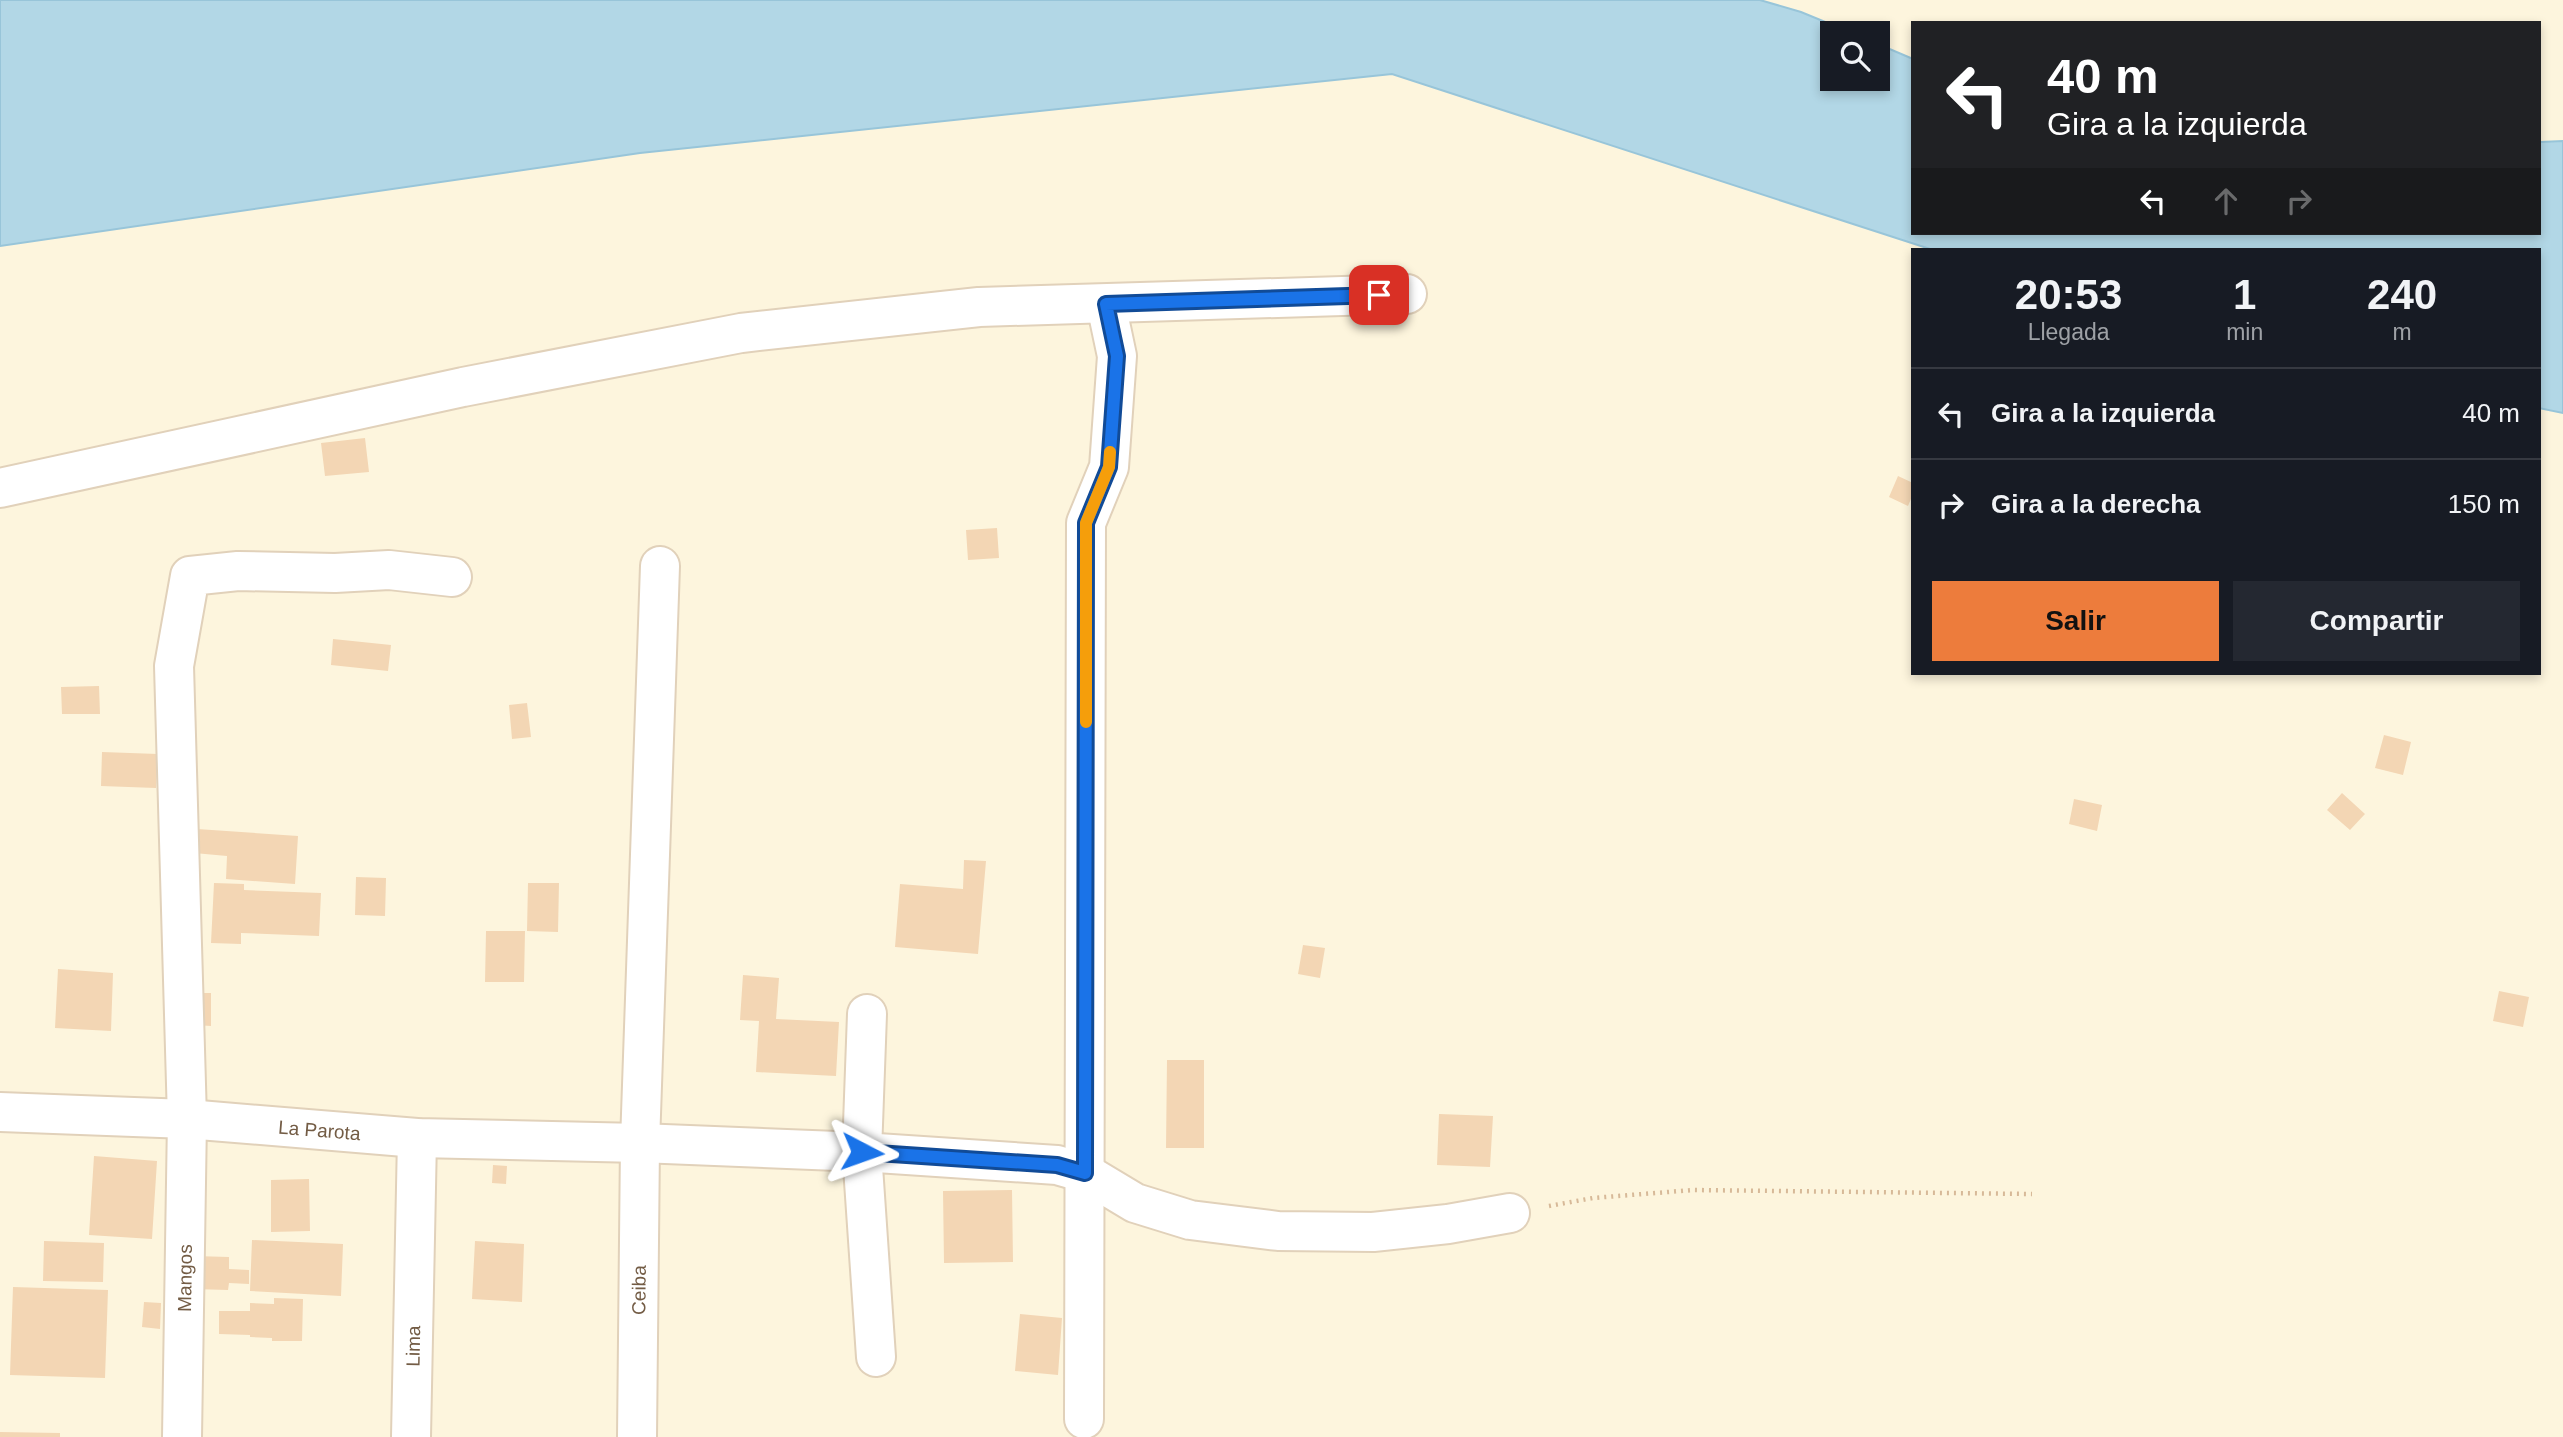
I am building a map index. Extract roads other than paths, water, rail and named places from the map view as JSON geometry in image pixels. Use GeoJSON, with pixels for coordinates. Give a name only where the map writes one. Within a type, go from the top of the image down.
{"type":"FeatureCollection","features":[{"type":"Feature","properties":{"kind":"street"},"geometry":{"type":"LineString","coordinates":[[0,488],[450,390],[741,333],[979,307],[1407,294]]}},
{"type":"Feature","properties":{"kind":"street"},"geometry":{"type":"LineString","coordinates":[[1084,1419],[1086,523],[1109,467],[1117,356],[1106,304]]}},
{"type":"Feature","properties":{"kind":"street","name":"Ceiba"},"geometry":{"type":"LineString","coordinates":[[637,1437],[640,1143],[660,566]]}},
{"type":"Feature","properties":{"kind":"street","name":"Mangos"},"geometry":{"type":"LineString","coordinates":[[182,1437],[187,1119],[174,666],[190,576],[238,571],[335,573],[388,570],[452,577]]}},
{"type":"Feature","properties":{"kind":"street"},"geometry":{"type":"LineString","coordinates":[[867,1014],[862,1152],[876,1357]]}},
{"type":"Feature","properties":{"kind":"street","name":"La Parota"},"geometry":{"type":"LineString","coordinates":[[0,1112],[187,1119],[417,1138],[862,1152],[1057,1165],[1085,1173],[1135,1203],[1190,1220],[1278,1231],[1373,1232],[1448,1224],[1510,1213]]}},
{"type":"Feature","properties":{"kind":"street","name":"Lima"},"geometry":{"type":"LineString","coordinates":[[411,1437],[417,1138]]}},
{"type":"Feature","properties":{"kind":"water"},"geometry":{"type":"Polygon","coordinates":[[[0,0],[1760,0],[1823,21],[1820,21],[1820,91],[1890,91],[1890,49],[1911,58],[1911,235],[2541,235],[2541,142],[2563,141],[2563,413],[2541,408],[2541,248],[1927,248],[1392,74],[640,153],[0,246],[0,0]]]}}]}
